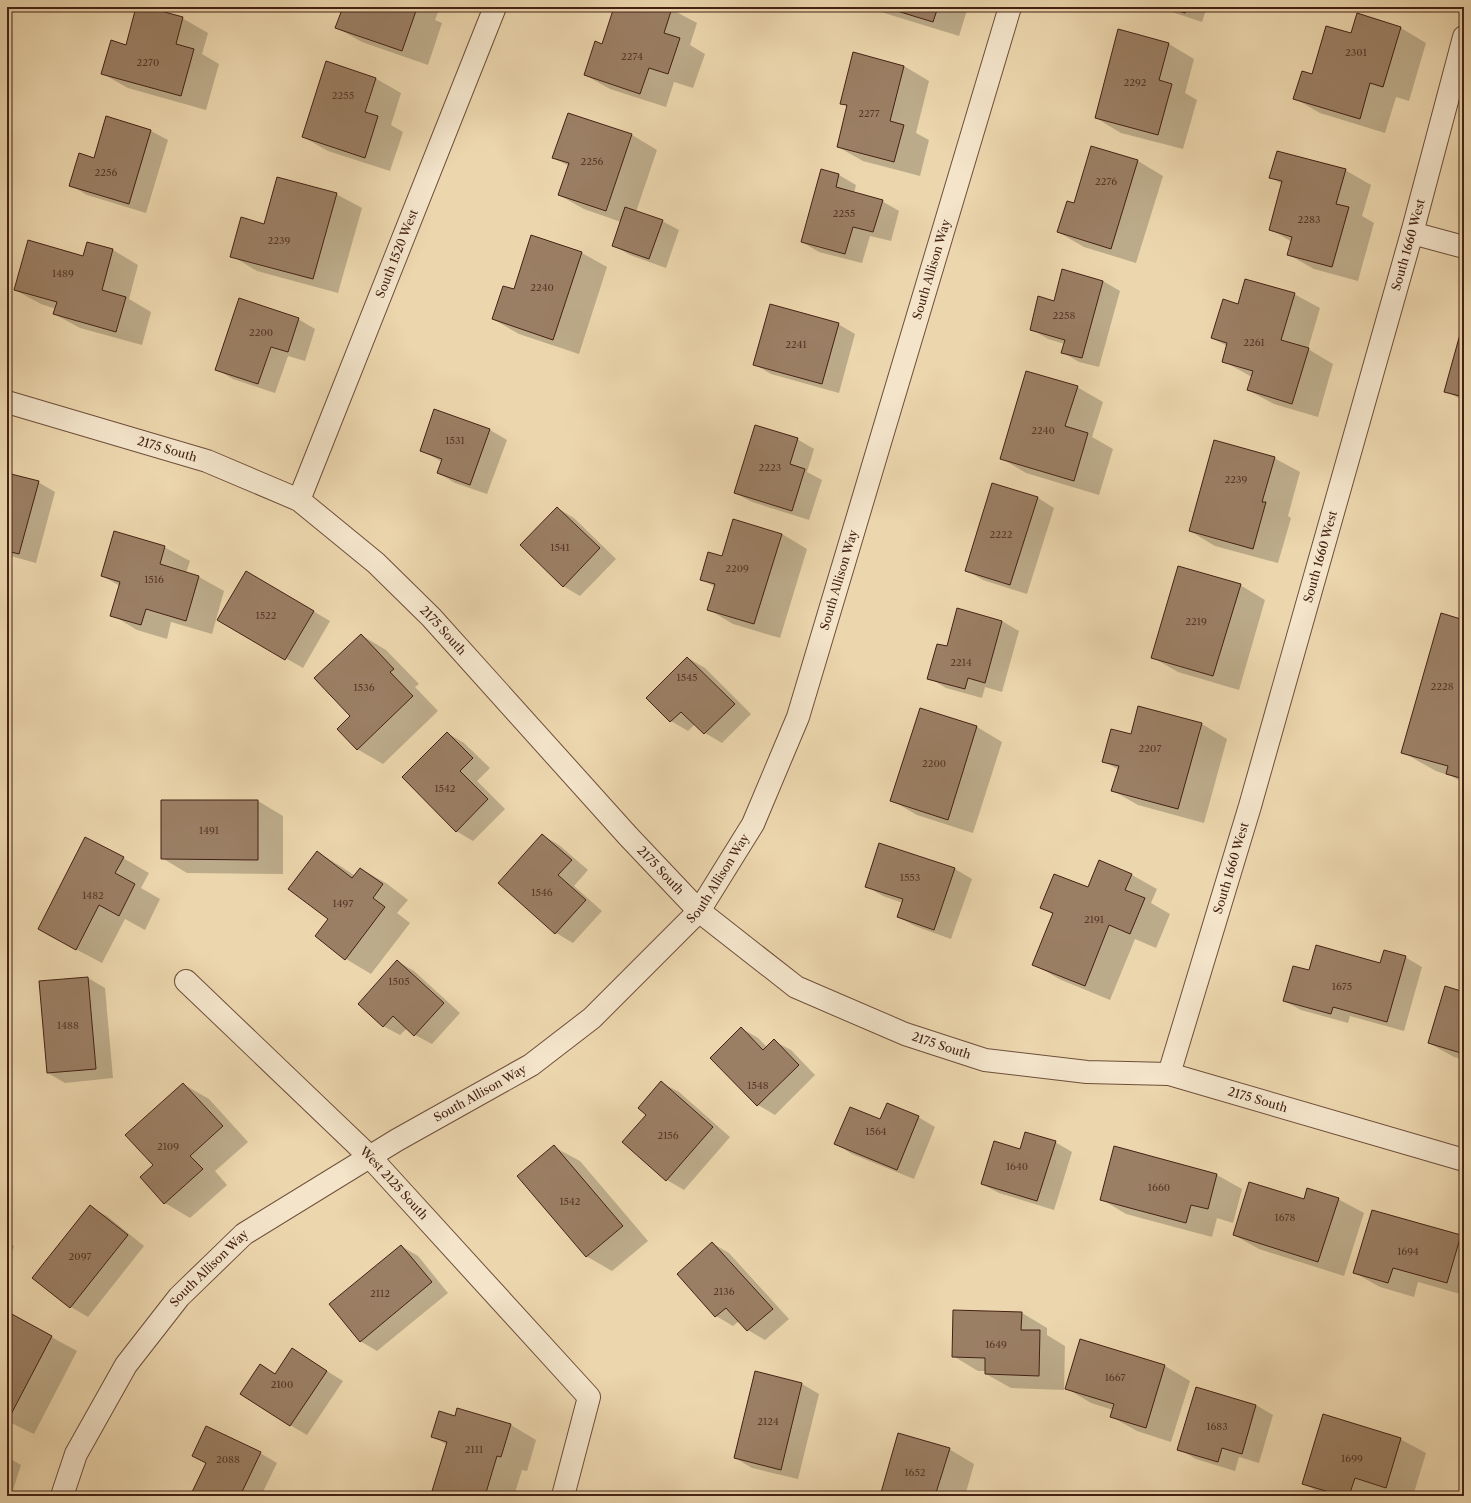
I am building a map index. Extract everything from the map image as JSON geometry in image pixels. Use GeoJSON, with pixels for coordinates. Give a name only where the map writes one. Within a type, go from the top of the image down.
{"type":"FeatureCollection","features":[{"type":"Feature","properties":{"kind":"street","name":"South 1520 West"},"geometry":{"type":"LineString","coordinates":[[299,500],[495,7]]}},
{"type":"Feature","properties":{"kind":"street","name":"South Allison Way"},"geometry":{"type":"LineString","coordinates":[[62,1496],[76,1454],[126,1365],[179,1297],[244,1234],[397,1140],[531,1065],[592,1018],[699,911],[753,824],[798,717],[1010,7]]}},
{"type":"Feature","properties":{"kind":"street","name":"South 1660 West"},"geometry":{"type":"LineString","coordinates":[[1168,1074],[1252,798],[1412,233],[1464,37]]}},
{"type":"Feature","properties":{"kind":"street"},"geometry":{"type":"LineString","coordinates":[[1412,233],[1464,247]]}},
{"type":"Feature","properties":{"kind":"street","name":"2175 South"},"geometry":{"type":"LineString","coordinates":[[7,402],[207,461],[299,500],[376,563],[431,616],[628,836],[699,911],[796,988],[905,1034],[985,1060],[1087,1072],[1168,1074],[1464,1160]]}},
{"type":"Feature","properties":{"kind":"street","name":"West 2125 South"},"geometry":{"type":"LineString","coordinates":[[186,981],[370,1157],[589,1397],[563,1496]]}},
{"type":"Feature","properties":{"kind":"building"},"geometry":{"type":"Polygon","coordinates":[[[136,7],[146,7],[183,17],[176,44],[194,49],[181,96],[101,74],[111,40],[126,45],[136,7]]]}},
{"type":"Feature","properties":{"kind":"building"},"geometry":{"type":"Polygon","coordinates":[[[343,7],[417,8],[402,51],[335,28],[343,7]]]}},
{"type":"Feature","properties":{"kind":"building"},"geometry":{"type":"Polygon","coordinates":[[[614,7],[672,8],[664,33],[680,38],[668,74],[649,68],[640,94],[584,75],[595,41],[602,44],[614,7]]]}},
{"type":"Feature","properties":{"kind":"building"},"geometry":{"type":"Polygon","coordinates":[[[884,7],[938,7],[933,22],[884,7]]]}},
{"type":"Feature","properties":{"kind":"building"},"geometry":{"type":"Polygon","coordinates":[[[1167,7],[1187,7],[1185,13],[1167,7]]]}},
{"type":"Feature","properties":{"kind":"building"},"geometry":{"type":"Polygon","coordinates":[[[1357,13],[1401,27],[1383,87],[1370,83],[1360,119],[1293,99],[1302,71],[1312,74],[1326,26],[1351,33],[1357,13]]]}},
{"type":"Feature","properties":{"kind":"building"},"geometry":{"type":"Polygon","coordinates":[[[1118,29],[1169,43],[1159,80],[1172,84],[1158,135],[1095,118],[1118,29]]]}},
{"type":"Feature","properties":{"kind":"building"},"geometry":{"type":"Polygon","coordinates":[[[853,52],[904,66],[890,121],[904,125],[894,162],[837,147],[847,105],[840,104],[853,52]]]}},
{"type":"Feature","properties":{"kind":"building"},"geometry":{"type":"Polygon","coordinates":[[[326,61],[376,78],[365,112],[378,116],[365,158],[302,137],[326,61]]]}},
{"type":"Feature","properties":{"kind":"building"},"geometry":{"type":"Polygon","coordinates":[[[568,113],[632,134],[606,211],[558,195],[569,163],[552,158],[568,113]]]}},
{"type":"Feature","properties":{"kind":"building"},"geometry":{"type":"Polygon","coordinates":[[[106,116],[151,130],[129,204],[69,186],[79,153],[94,158],[106,116]]]}},
{"type":"Feature","properties":{"kind":"building"},"geometry":{"type":"Polygon","coordinates":[[[1091,146],[1138,160],[1111,249],[1057,232],[1067,201],[1074,203],[1091,146]]]}},
{"type":"Feature","properties":{"kind":"building"},"geometry":{"type":"Polygon","coordinates":[[[1277,151],[1346,169],[1336,204],[1349,207],[1332,267],[1287,255],[1292,237],[1269,230],[1282,181],[1269,178],[1277,151]]]}},
{"type":"Feature","properties":{"kind":"building"},"geometry":{"type":"Polygon","coordinates":[[[821,169],[839,174],[836,187],[883,200],[873,232],[853,227],[845,254],[801,242],[821,169]]]}},
{"type":"Feature","properties":{"kind":"building"},"geometry":{"type":"Polygon","coordinates":[[[277,177],[337,193],[313,279],[230,257],[241,217],[264,224],[277,177]]]}},
{"type":"Feature","properties":{"kind":"building"},"geometry":{"type":"Polygon","coordinates":[[[625,207],[663,220],[649,259],[612,246],[625,207]]]}},
{"type":"Feature","properties":{"kind":"building"},"geometry":{"type":"Polygon","coordinates":[[[531,235],[582,252],[553,340],[492,319],[503,286],[514,289],[531,235]]]}},
{"type":"Feature","properties":{"kind":"building"},"geometry":{"type":"Polygon","coordinates":[[[28,240],[83,256],[87,242],[113,249],[102,290],[126,297],[116,332],[53,314],[57,302],[14,290],[28,240]]]}},
{"type":"Feature","properties":{"kind":"building"},"geometry":{"type":"Polygon","coordinates":[[[1062,269],[1103,281],[1082,358],[1061,353],[1065,340],[1030,330],[1038,296],[1054,301],[1062,269]]]}},
{"type":"Feature","properties":{"kind":"building"},"geometry":{"type":"Polygon","coordinates":[[[1245,279],[1295,293],[1281,340],[1309,348],[1292,404],[1247,390],[1253,371],[1222,362],[1227,343],[1211,338],[1223,299],[1238,304],[1245,279]]]}},
{"type":"Feature","properties":{"kind":"building"},"geometry":{"type":"Polygon","coordinates":[[[239,298],[299,318],[288,352],[271,347],[258,384],[215,370],[239,298]]]}},
{"type":"Feature","properties":{"kind":"building"},"geometry":{"type":"Polygon","coordinates":[[[770,304],[839,323],[822,384],[753,365],[770,304]]]}},
{"type":"Feature","properties":{"kind":"building"},"geometry":{"type":"Polygon","coordinates":[[[1462,327],[1464,328],[1464,397],[1444,392],[1462,327]]]}},
{"type":"Feature","properties":{"kind":"building"},"geometry":{"type":"Polygon","coordinates":[[[1026,371],[1078,386],[1065,426],[1088,433],[1074,481],[1000,459],[1026,371]]]}},
{"type":"Feature","properties":{"kind":"building"},"geometry":{"type":"Polygon","coordinates":[[[434,409],[490,429],[470,485],[437,473],[442,459],[420,451],[434,409]]]}},
{"type":"Feature","properties":{"kind":"building"},"geometry":{"type":"Polygon","coordinates":[[[755,425],[798,438],[790,464],[805,469],[792,511],[734,493],[755,425]]]}},
{"type":"Feature","properties":{"kind":"building"},"geometry":{"type":"Polygon","coordinates":[[[1214,440],[1275,457],[1262,502],[1266,502],[1253,549],[1189,531],[1214,440]]]}},
{"type":"Feature","properties":{"kind":"building"},"geometry":{"type":"Polygon","coordinates":[[[7,473],[39,481],[19,554],[7,551],[7,473]]]}},
{"type":"Feature","properties":{"kind":"building"},"geometry":{"type":"Polygon","coordinates":[[[992,483],[1038,497],[1010,585],[965,571],[992,483]]]}},
{"type":"Feature","properties":{"kind":"building"},"geometry":{"type":"Polygon","coordinates":[[[557,507],[600,548],[563,587],[520,545],[557,507]]]}},
{"type":"Feature","properties":{"kind":"building"},"geometry":{"type":"Polygon","coordinates":[[[733,519],[782,534],[754,624],[707,610],[715,584],[700,580],[708,552],[722,556],[733,519]]]}},
{"type":"Feature","properties":{"kind":"building"},"geometry":{"type":"Polygon","coordinates":[[[114,531],[165,546],[160,564],[199,576],[186,621],[146,609],[141,625],[110,616],[120,582],[101,576],[114,531]]]}},
{"type":"Feature","properties":{"kind":"building"},"geometry":{"type":"Polygon","coordinates":[[[1178,566],[1241,584],[1213,676],[1151,658],[1178,566]]]}},
{"type":"Feature","properties":{"kind":"building"},"geometry":{"type":"Polygon","coordinates":[[[246,571],[314,611],[285,660],[217,620],[246,571]]]}},
{"type":"Feature","properties":{"kind":"building"},"geometry":{"type":"Polygon","coordinates":[[[957,608],[1002,621],[985,683],[968,678],[965,689],[927,679],[937,644],[947,646],[957,608]]]}},
{"type":"Feature","properties":{"kind":"building"},"geometry":{"type":"Polygon","coordinates":[[[1441,613],[1464,620],[1464,779],[1446,774],[1448,766],[1401,753],[1441,613]]]}},
{"type":"Feature","properties":{"kind":"building"},"geometry":{"type":"Polygon","coordinates":[[[361,634],[394,669],[390,672],[413,696],[357,750],[337,729],[350,716],[314,678],[361,634]]]}},
{"type":"Feature","properties":{"kind":"building"},"geometry":{"type":"Polygon","coordinates":[[[687,657],[735,704],[704,734],[681,712],[670,722],[646,698],[687,657]]]}},
{"type":"Feature","properties":{"kind":"building"},"geometry":{"type":"Polygon","coordinates":[[[1138,706],[1202,723],[1178,809],[1111,791],[1119,766],[1102,762],[1111,729],[1131,734],[1138,706]]]}},
{"type":"Feature","properties":{"kind":"building"},"geometry":{"type":"Polygon","coordinates":[[[920,708],[977,726],[948,820],[890,801],[920,708]]]}},
{"type":"Feature","properties":{"kind":"building"},"geometry":{"type":"Polygon","coordinates":[[[447,732],[473,758],[460,771],[488,799],[456,832],[402,777],[447,732]]]}},
{"type":"Feature","properties":{"kind":"building"},"geometry":{"type":"Polygon","coordinates":[[[161,800],[258,800],[258,860],[161,859],[161,800]]]}},
{"type":"Feature","properties":{"kind":"building"},"geometry":{"type":"Polygon","coordinates":[[[542,834],[572,860],[558,875],[586,900],[555,934],[498,883],[542,834]]]}},
{"type":"Feature","properties":{"kind":"building"},"geometry":{"type":"Polygon","coordinates":[[[85,837],[124,857],[115,873],[135,884],[119,916],[99,905],[76,950],[38,929],[85,837]]]}},
{"type":"Feature","properties":{"kind":"building"},"geometry":{"type":"Polygon","coordinates":[[[879,843],[955,868],[934,930],[897,917],[903,899],[865,887],[879,843]]]}},
{"type":"Feature","properties":{"kind":"building"},"geometry":{"type":"Polygon","coordinates":[[[317,851],[352,878],[360,868],[383,884],[373,898],[385,907],[345,960],[315,936],[328,919],[288,889],[317,851]]]}},
{"type":"Feature","properties":{"kind":"building"},"geometry":{"type":"Polygon","coordinates":[[[1099,860],[1132,874],[1125,890],[1145,898],[1130,934],[1109,925],[1085,986],[1032,965],[1053,913],[1040,908],[1054,874],[1088,887],[1099,860]]]}},
{"type":"Feature","properties":{"kind":"building"},"geometry":{"type":"Polygon","coordinates":[[[1316,945],[1380,963],[1384,950],[1406,956],[1387,1022],[1333,1007],[1331,1014],[1283,1001],[1293,966],[1309,970],[1316,945]]]}},
{"type":"Feature","properties":{"kind":"building"},"geometry":{"type":"Polygon","coordinates":[[[397,960],[444,1003],[414,1036],[393,1016],[383,1027],[358,1004],[397,960]]]}},
{"type":"Feature","properties":{"kind":"building"},"geometry":{"type":"Polygon","coordinates":[[[88,977],[96,1069],[47,1073],[39,981],[88,977]]]}},
{"type":"Feature","properties":{"kind":"building"},"geometry":{"type":"Polygon","coordinates":[[[1445,986],[1464,992],[1464,1054],[1428,1043],[1445,986]]]}},
{"type":"Feature","properties":{"kind":"building"},"geometry":{"type":"Polygon","coordinates":[[[741,1027],[763,1050],[774,1039],[799,1065],[757,1106],[710,1058],[741,1027]]]}},
{"type":"Feature","properties":{"kind":"building"},"geometry":{"type":"Polygon","coordinates":[[[661,1081],[713,1127],[666,1181],[622,1142],[646,1115],[638,1108],[661,1081]]]}},
{"type":"Feature","properties":{"kind":"building"},"geometry":{"type":"Polygon","coordinates":[[[183,1083],[223,1126],[190,1156],[203,1169],[164,1204],[140,1177],[153,1165],[125,1135],[183,1083]]]}},
{"type":"Feature","properties":{"kind":"building"},"geometry":{"type":"Polygon","coordinates":[[[887,1103],[919,1116],[897,1170],[834,1144],[850,1107],[880,1119],[887,1103]]]}},
{"type":"Feature","properties":{"kind":"building"},"geometry":{"type":"Polygon","coordinates":[[[1025,1132],[1056,1141],[1037,1201],[981,1184],[994,1141],[1020,1149],[1025,1132]]]}},
{"type":"Feature","properties":{"kind":"building"},"geometry":{"type":"Polygon","coordinates":[[[554,1145],[623,1226],[586,1257],[517,1176],[554,1145]]]}},
{"type":"Feature","properties":{"kind":"building"},"geometry":{"type":"Polygon","coordinates":[[[1114,1146],[1217,1174],[1208,1209],[1191,1205],[1186,1223],[1100,1200],[1114,1146]]]}},
{"type":"Feature","properties":{"kind":"building"},"geometry":{"type":"Polygon","coordinates":[[[1249,1182],[1304,1199],[1307,1188],[1339,1198],[1318,1262],[1233,1235],[1249,1182]]]}},
{"type":"Feature","properties":{"kind":"building"},"geometry":{"type":"Polygon","coordinates":[[[90,1205],[128,1235],[70,1308],[32,1278],[90,1205]]]}},
{"type":"Feature","properties":{"kind":"building"},"geometry":{"type":"Polygon","coordinates":[[[1372,1210],[1461,1235],[1447,1283],[1393,1268],[1388,1283],[1353,1273],[1372,1210]]]}},
{"type":"Feature","properties":{"kind":"building"},"geometry":{"type":"Polygon","coordinates":[[[712,1242],[773,1309],[747,1331],[726,1308],[715,1317],[677,1274],[712,1242]]]}},
{"type":"Feature","properties":{"kind":"building"},"geometry":{"type":"Polygon","coordinates":[[[401,1245],[432,1282],[360,1342],[329,1304],[401,1245]]]}},
{"type":"Feature","properties":{"kind":"building"},"geometry":{"type":"Polygon","coordinates":[[[953,1310],[1022,1312],[1021,1330],[1040,1330],[1039,1376],[985,1374],[985,1358],[952,1357],[953,1310]]]}},
{"type":"Feature","properties":{"kind":"building"},"geometry":{"type":"Polygon","coordinates":[[[8,1312],[52,1336],[8,1420],[7,1315],[8,1312]]]}},
{"type":"Feature","properties":{"kind":"building"},"geometry":{"type":"Polygon","coordinates":[[[1080,1339],[1165,1365],[1146,1428],[1110,1417],[1114,1404],[1065,1389],[1080,1339]]]}},
{"type":"Feature","properties":{"kind":"building"},"geometry":{"type":"Polygon","coordinates":[[[292,1348],[327,1371],[290,1426],[240,1394],[260,1364],[275,1374],[292,1348]]]}},
{"type":"Feature","properties":{"kind":"building"},"geometry":{"type":"Polygon","coordinates":[[[755,1371],[802,1383],[781,1470],[734,1458],[755,1371]]]}},
{"type":"Feature","properties":{"kind":"building"},"geometry":{"type":"Polygon","coordinates":[[[1196,1387],[1256,1405],[1242,1454],[1222,1448],[1218,1462],[1177,1450],[1196,1387]]]}},
{"type":"Feature","properties":{"kind":"building"},"geometry":{"type":"Polygon","coordinates":[[[457,1408],[511,1424],[501,1457],[497,1456],[485,1496],[451,1496],[432,1491],[447,1442],[431,1437],[439,1411],[455,1416],[457,1408]]]}},
{"type":"Feature","properties":{"kind":"building"},"geometry":{"type":"Polygon","coordinates":[[[1323,1414],[1401,1438],[1386,1488],[1355,1478],[1349,1496],[1343,1496],[1302,1484],[1323,1414]]]}},
{"type":"Feature","properties":{"kind":"building"},"geometry":{"type":"Polygon","coordinates":[[[206,1426],[261,1452],[240,1496],[201,1496],[192,1492],[206,1463],[192,1456],[206,1426]]]}},
{"type":"Feature","properties":{"kind":"building"},"geometry":{"type":"Polygon","coordinates":[[[898,1433],[950,1448],[935,1496],[880,1496],[898,1433]]]}}]}
